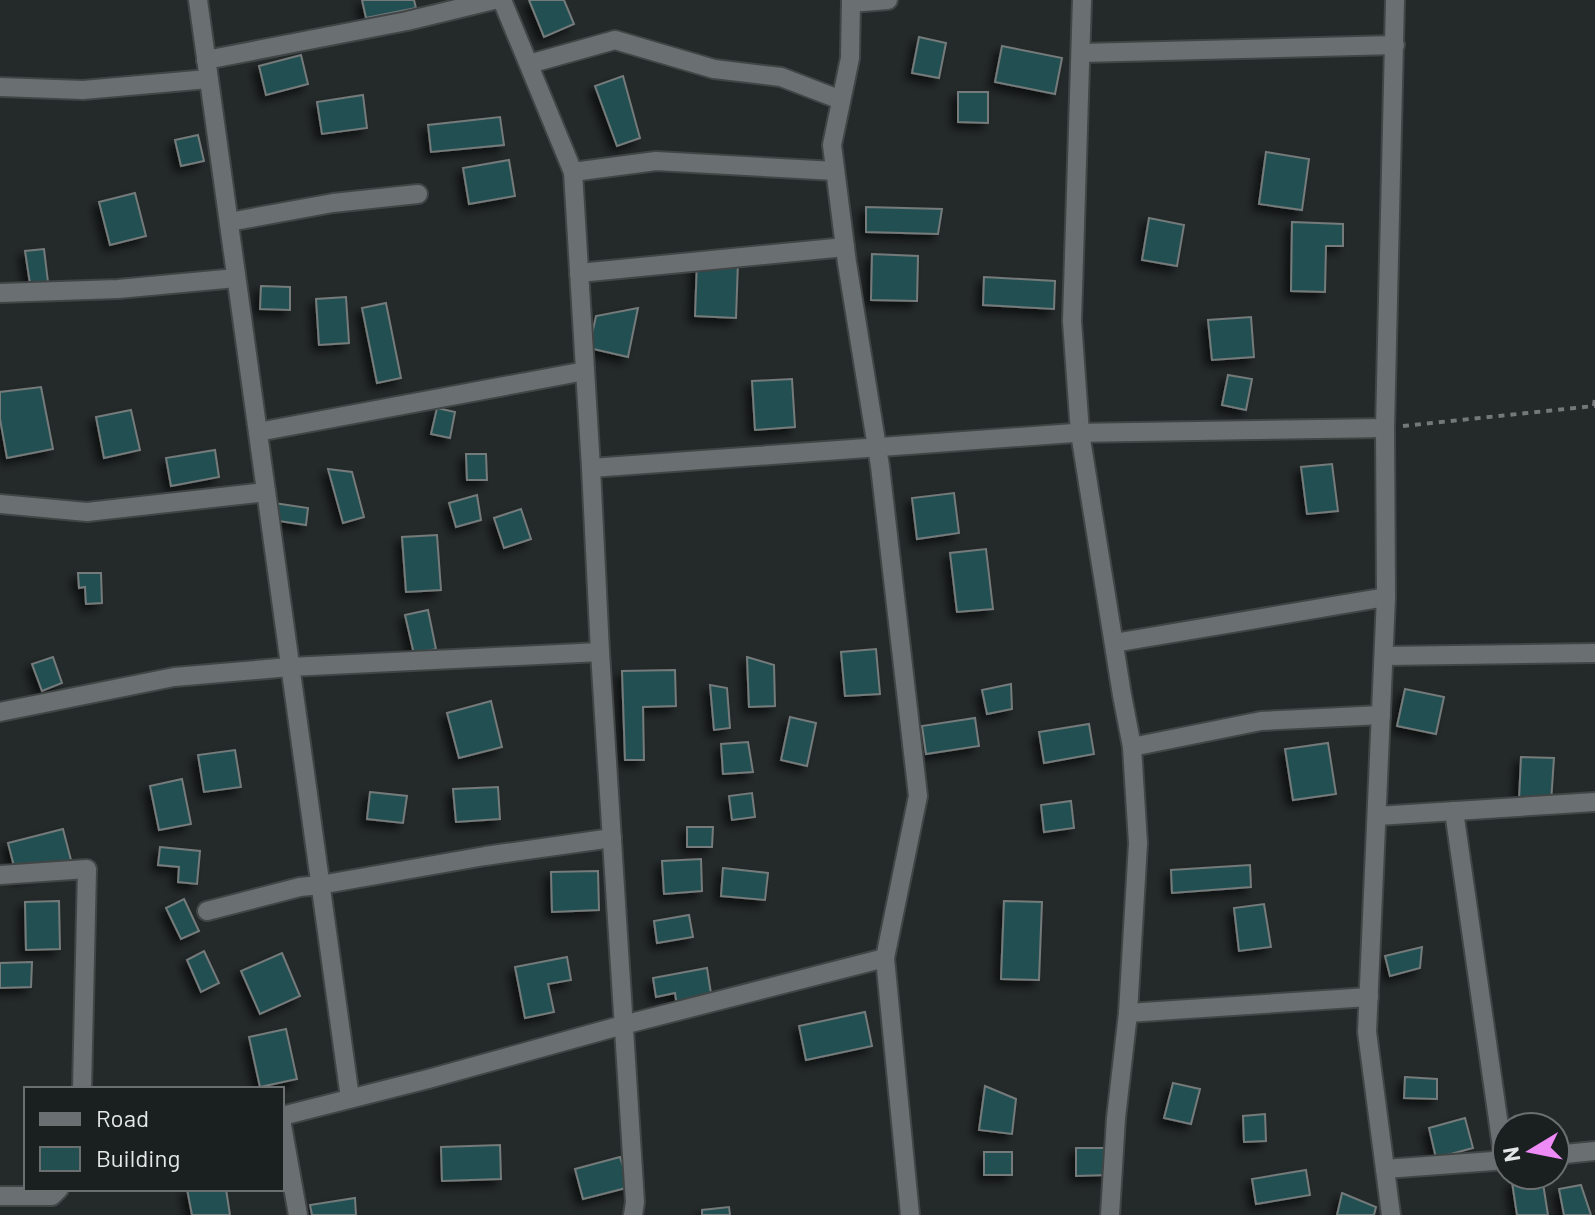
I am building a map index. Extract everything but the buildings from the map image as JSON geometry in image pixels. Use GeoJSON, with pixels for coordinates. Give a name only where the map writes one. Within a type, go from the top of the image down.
{"type":"FeatureCollection","features":[{"type":"Feature","properties":{"kind":"street"},"geometry":{"type":"LineString","coordinates":[[198,0],[350,1098]]}},
{"type":"Feature","properties":{"kind":"street"},"geometry":{"type":"LineString","coordinates":[[206,60],[407,21],[494,0]]}},
{"type":"Feature","properties":{"kind":"street"},"geometry":{"type":"LineString","coordinates":[[502,0],[573,172],[635,1202],[633,1215]]}},
{"type":"Feature","properties":{"kind":"street"},"geometry":{"type":"LineString","coordinates":[[888,0],[851,2],[850,58],[832,145],[877,447],[918,796],[885,958],[910,1215]]}},
{"type":"Feature","properties":{"kind":"street"},"geometry":{"type":"LineString","coordinates":[[1082,0],[1072,321],[1080,433],[1132,747],[1138,843],[1128,1013],[1116,1118],[1110,1215]]}},
{"type":"Feature","properties":{"kind":"street"},"geometry":{"type":"LineString","coordinates":[[1391,1215],[1367,1032],[1386,597],[1385,428],[1395,0]]}},
{"type":"Feature","properties":{"kind":"street"},"geometry":{"type":"LineString","coordinates":[[529,64],[615,40],[714,69],[781,77],[841,100]]}},
{"type":"Feature","properties":{"kind":"street"},"geometry":{"type":"LineString","coordinates":[[1081,53],[1395,45]]}},
{"type":"Feature","properties":{"kind":"street"},"geometry":{"type":"LineString","coordinates":[[0,87],[83,90],[208,79]]}},
{"type":"Feature","properties":{"kind":"street"},"geometry":{"type":"LineString","coordinates":[[573,172],[656,161],[835,171]]}},
{"type":"Feature","properties":{"kind":"street"},"geometry":{"type":"LineString","coordinates":[[229,222],[333,203],[418,194]]}},
{"type":"Feature","properties":{"kind":"street"},"geometry":{"type":"LineString","coordinates":[[579,273],[845,247]]}},
{"type":"Feature","properties":{"kind":"street"},"geometry":{"type":"LineString","coordinates":[[0,293],[118,289],[236,278]]}},
{"type":"Feature","properties":{"kind":"street"},"geometry":{"type":"LineString","coordinates":[[258,432],[585,371]]}},
{"type":"Feature","properties":{"kind":"street"},"geometry":{"type":"LineString","coordinates":[[591,468],[1080,433],[1385,428]]}},
{"type":"Feature","properties":{"kind":"street"},"geometry":{"type":"LineString","coordinates":[[0,504],[87,512],[266,492]]}},
{"type":"Feature","properties":{"kind":"street"},"geometry":{"type":"LineString","coordinates":[[1114,643],[1386,597]]}},
{"type":"Feature","properties":{"kind":"street"},"geometry":{"type":"LineString","coordinates":[[0,712],[174,677],[290,667],[600,652]]}},
{"type":"Feature","properties":{"kind":"street"},"geometry":{"type":"LineString","coordinates":[[1384,656],[1595,653]]}},
{"type":"Feature","properties":{"kind":"street"},"geometry":{"type":"LineString","coordinates":[[1132,747],[1261,721],[1381,715]]}},
{"type":"Feature","properties":{"kind":"street"},"geometry":{"type":"LineString","coordinates":[[1377,816],[1595,802]]}},
{"type":"Feature","properties":{"kind":"street"},"geometry":{"type":"LineString","coordinates":[[1454,811],[1499,1111]]}},
{"type":"Feature","properties":{"kind":"street"},"geometry":{"type":"LineString","coordinates":[[207,911],[300,887],[612,838]]}},
{"type":"Feature","properties":{"kind":"street"},"geometry":{"type":"LineString","coordinates":[[0,875],[87,869],[82,1087]]}},
{"type":"Feature","properties":{"kind":"street"},"geometry":{"type":"LineString","coordinates":[[284,1115],[885,958]]}},
{"type":"Feature","properties":{"kind":"street"},"geometry":{"type":"LineString","coordinates":[[1128,1013],[1369,997]]}},
{"type":"Feature","properties":{"kind":"street"},"geometry":{"type":"LineString","coordinates":[[284,1136],[298,1215]]}},
{"type":"Feature","properties":{"kind":"street"},"geometry":{"type":"LineString","coordinates":[[1571,1153],[1595,1151]]}},
{"type":"Feature","properties":{"kind":"street"},"geometry":{"type":"LineString","coordinates":[[1385,1169],[1491,1162]]}},
{"type":"Feature","properties":{"kind":"street"},"geometry":{"type":"LineString","coordinates":[[0,1196],[56,1192],[48,1215]]}},
{"type":"Feature","properties":{"kind":"path"},"geometry":{"type":"LineString","coordinates":[[1385,428],[1594,406],[1595,398]]}}]}
